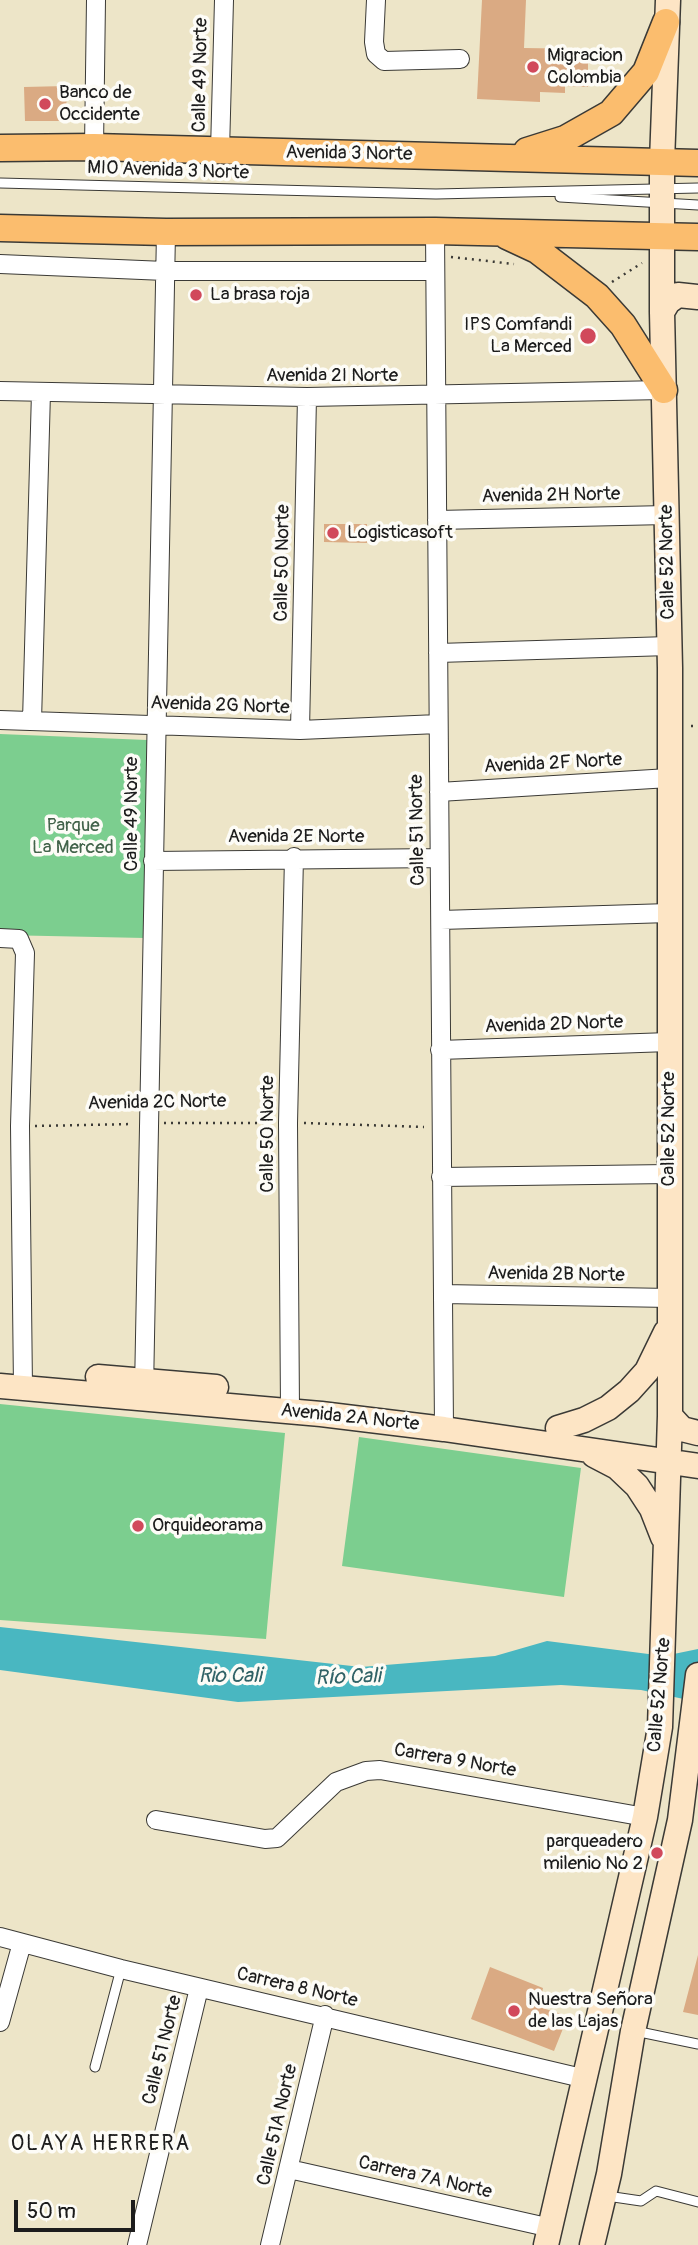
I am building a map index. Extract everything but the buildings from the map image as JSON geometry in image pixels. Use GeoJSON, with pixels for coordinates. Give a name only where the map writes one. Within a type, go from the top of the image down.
{"type":"FeatureCollection","features":[{"type":"Feature","properties":{"kind":"main road"},"geometry":{"type":"LineString","coordinates":[[502,158],[565,139],[611,113],[646,72],[667,11]]}},
{"type":"Feature","properties":{"kind":"main road","name":"Calle 52 Norte"},"geometry":{"type":"LineString","coordinates":[[548,2236],[645,1817],[660,1727],[670,1416],[669,646],[662,312],[662,162],[667,11]]}},
{"type":"Feature","properties":{"kind":"main road","name":"Avenida 3 Norte"},"geometry":{"type":"LineString","coordinates":[[0,148],[94,147],[698,163]]}},
{"type":"Feature","properties":{"kind":"main road"},"geometry":{"type":"LineString","coordinates":[[0,228],[166,232],[435,231],[698,237]]}},
{"type":"Feature","properties":{"kind":"main road"},"geometry":{"type":"LineString","coordinates":[[503,233],[537,250],[597,296],[623,325],[664,390]]}},
{"type":"Feature","properties":{"kind":"main road"},"geometry":{"type":"LineString","coordinates":[[662,312],[668,302],[678,295],[698,297]]}},
{"type":"Feature","properties":{"kind":"main road"},"geometry":{"type":"LineString","coordinates":[[666,1558],[662,1533],[652,1509],[637,1486],[617,1467],[561,1437],[629,1391],[647,1371],[660,1349],[669,1324]]}},
{"type":"Feature","properties":{"kind":"main road","name":"Avenida 2A Norte"},"geometry":{"type":"LineString","coordinates":[[12,1380],[290,1403],[444,1421],[669,1454],[698,1450]]}},
{"type":"Feature","properties":{"kind":"main road"},"geometry":{"type":"LineString","coordinates":[[670,1416],[682,1429],[698,1433]]}},
{"type":"Feature","properties":{"kind":"main road"},"geometry":{"type":"LineString","coordinates":[[669,1454],[698,1465]]}},
{"type":"Feature","properties":{"kind":"main road","name":"Calle 52 Norte"},"geometry":{"type":"LineString","coordinates":[[592,2245],[604,2195],[640,1999],[689,1821],[698,1675]]}},
{"type":"Feature","properties":{"kind":"main road"},"geometry":{"type":"LineString","coordinates":[[604,1986],[611,1980],[626,1980],[635,1985],[640,1999]]}},
{"type":"Feature","properties":{"kind":"street"},"geometry":{"type":"LineString","coordinates":[[94,147],[96,0]]}},
{"type":"Feature","properties":{"kind":"street","name":"Calle 49 Norte"},"geometry":{"type":"LineString","coordinates":[[220,151],[224,0]]}},
{"type":"Feature","properties":{"kind":"street"},"geometry":{"type":"LineString","coordinates":[[376,0],[373,42],[376,54],[384,61],[460,59]]}},
{"type":"Feature","properties":{"kind":"street","name":"Calle 51 Norte"},"geometry":{"type":"LineString","coordinates":[[435,231],[444,1421]]}},
{"type":"Feature","properties":{"kind":"street","name":"Calle 49 Norte"},"geometry":{"type":"LineString","coordinates":[[144,1389],[154,725],[166,232]]}},
{"type":"Feature","properties":{"kind":"street"},"geometry":{"type":"LineString","coordinates":[[0,264],[165,271],[435,271]]}},
{"type":"Feature","properties":{"kind":"street","name":"Avenida 2I Norte"},"geometry":{"type":"LineString","coordinates":[[0,391],[162,397],[307,397],[664,390]]}},
{"type":"Feature","properties":{"kind":"street"},"geometry":{"type":"LineString","coordinates":[[32,721],[41,392]]}},
{"type":"Feature","properties":{"kind":"street","name":"Calle 50 Norte"},"geometry":{"type":"LineString","coordinates":[[300,730],[307,397]]}},
{"type":"Feature","properties":{"kind":"street","name":"Avenida 2H Norte"},"geometry":{"type":"LineString","coordinates":[[437,520],[667,515]]}},
{"type":"Feature","properties":{"kind":"street"},"geometry":{"type":"LineString","coordinates":[[438,653],[669,646]]}},
{"type":"Feature","properties":{"kind":"street","name":"Avenida 2G Norte"},"geometry":{"type":"LineString","coordinates":[[0,720],[300,730],[438,724]]}},
{"type":"Feature","properties":{"kind":"street","name":"Avenida 2F Norte"},"geometry":{"type":"LineString","coordinates":[[439,792],[669,778]]}},
{"type":"Feature","properties":{"kind":"street","name":"Calle 50 Norte"},"geometry":{"type":"LineString","coordinates":[[290,1403],[288,1123],[294,857]]}},
{"type":"Feature","properties":{"kind":"street","name":"Avenida 2E Norte"},"geometry":{"type":"LineString","coordinates":[[153,860],[439,858]]}},
{"type":"Feature","properties":{"kind":"street"},"geometry":{"type":"LineString","coordinates":[[441,920],[670,913]]}},
{"type":"Feature","properties":{"kind":"street"},"geometry":{"type":"LineString","coordinates":[[0,938],[19,939],[25,953],[12,1380]]}},
{"type":"Feature","properties":{"kind":"street","name":"Avenida 2D Norte"},"geometry":{"type":"LineString","coordinates":[[440,1050],[669,1042]]}},
{"type":"Feature","properties":{"kind":"street"},"geometry":{"type":"LineString","coordinates":[[441,1177],[669,1174]]}},
{"type":"Feature","properties":{"kind":"street","name":"Avenida 2B Norte"},"geometry":{"type":"LineString","coordinates":[[443,1294],[670,1298]]}},
{"type":"Feature","properties":{"kind":"street","name":"Carrera 9 Norte"},"geometry":{"type":"LineString","coordinates":[[156,1820],[265,1839],[277,1838],[336,1782],[366,1771],[380,1770],[645,1817]]}},
{"type":"Feature","properties":{"kind":"street","name":"Carrera 8 Norte"},"geometry":{"type":"LineString","coordinates":[[0,1937],[121,1969],[325,2015],[586,2079]]}},
{"type":"Feature","properties":{"kind":"street"},"geometry":{"type":"LineString","coordinates":[[0,2022],[22,1942]]}},
{"type":"Feature","properties":{"kind":"street","name":"Calle 51 Norte"},"geometry":{"type":"LineString","coordinates":[[137,2245],[199,1987]]}},
{"type":"Feature","properties":{"kind":"street","name":"Calle 51A Norte"},"geometry":{"type":"LineString","coordinates":[[271,2245],[325,2015]]}},
{"type":"Feature","properties":{"kind":"street","name":"Carrera 7A Norte"},"geometry":{"type":"LineString","coordinates":[[289,2169],[548,2236]]}},
{"type":"Feature","properties":{"kind":"lane","name":"MIO Avenida 3 Norte"},"geometry":{"type":"LineString","coordinates":[[0,183],[234,191],[662,197],[698,205]]}},
{"type":"Feature","properties":{"kind":"lane","name":"MIO Avenida 3 Norte"},"geometry":{"type":"LineString","coordinates":[[502,193],[662,197],[698,188]]}},
{"type":"Feature","properties":{"kind":"lane"},"geometry":{"type":"LineString","coordinates":[[95,2067],[121,1969]]}},
{"type":"Feature","properties":{"kind":"lane"},"geometry":{"type":"LineString","coordinates":[[633,2031],[698,2044]]}},
{"type":"Feature","properties":{"kind":"lane"},"geometry":{"type":"LineString","coordinates":[[604,2195],[641,2201],[656,2191],[698,2202]]}},
{"type":"Feature","properties":{"kind":"path","name":"Avenida 2C Norte"},"geometry":{"type":"LineString","coordinates":[[20,1126],[288,1123],[441,1127]]}},
{"type":"Feature","properties":{"kind":"green space","name":"Parque La Merced"},"geometry":{"type":"Polygon","coordinates":[[[0,734],[147,740],[145,938],[0,935],[0,734]]]}},
{"type":"Feature","properties":{"kind":"green space","name":"Orquideorama"},"geometry":{"type":"Polygon","coordinates":[[[0,1404],[285,1433],[266,1639],[0,1620],[0,1404]]]}},
{"type":"Feature","properties":{"kind":"green space"},"geometry":{"type":"Polygon","coordinates":[[[359,1437],[581,1468],[564,1597],[342,1566],[359,1437]]]}},
{"type":"Feature","properties":{"kind":"water","name":"Rio Cali"},"geometry":{"type":"Polygon","coordinates":[[[0,1627],[361,1667],[495,1656],[547,1641],[664,1656],[698,1649],[698,1702],[641,1690],[561,1685],[238,1702],[0,1670],[0,1627]]]}},
{"type":"Feature","properties":{"kind":"place","name":"Migracion Colombia"},"geometry":{"type":"Point","coordinates":[533,67]}},
{"type":"Feature","properties":{"kind":"place","name":"Banco de Occidente"},"geometry":{"type":"Point","coordinates":[45,104]}},
{"type":"Feature","properties":{"kind":"place","name":"La brasa roja"},"geometry":{"type":"Point","coordinates":[196,295]}},
{"type":"Feature","properties":{"kind":"place","name":"IPS Comfandi La Merced"},"geometry":{"type":"Point","coordinates":[588,336]}},
{"type":"Feature","properties":{"kind":"place","name":"Logisticasoft"},"geometry":{"type":"Point","coordinates":[333,533]}},
{"type":"Feature","properties":{"kind":"place","name":"Orquideorama"},"geometry":{"type":"Point","coordinates":[138,1526]}},
{"type":"Feature","properties":{"kind":"place","name":"parqueadero milenio No 2"},"geometry":{"type":"Point","coordinates":[657,1853]}},
{"type":"Feature","properties":{"kind":"place","name":"Nuestra Señora de las Lajas"},"geometry":{"type":"Point","coordinates":[514,2011]}},
{"type":"Feature","properties":{"kind":"district","name":"OLAYA HERRERA"},"geometry":{"type":"Point","coordinates":[101,2145]}},
{"type":"Feature","properties":{"kind":"water label","name":"Río Cali"},"geometry":{"type":"Point","coordinates":[348,1678]}}]}
